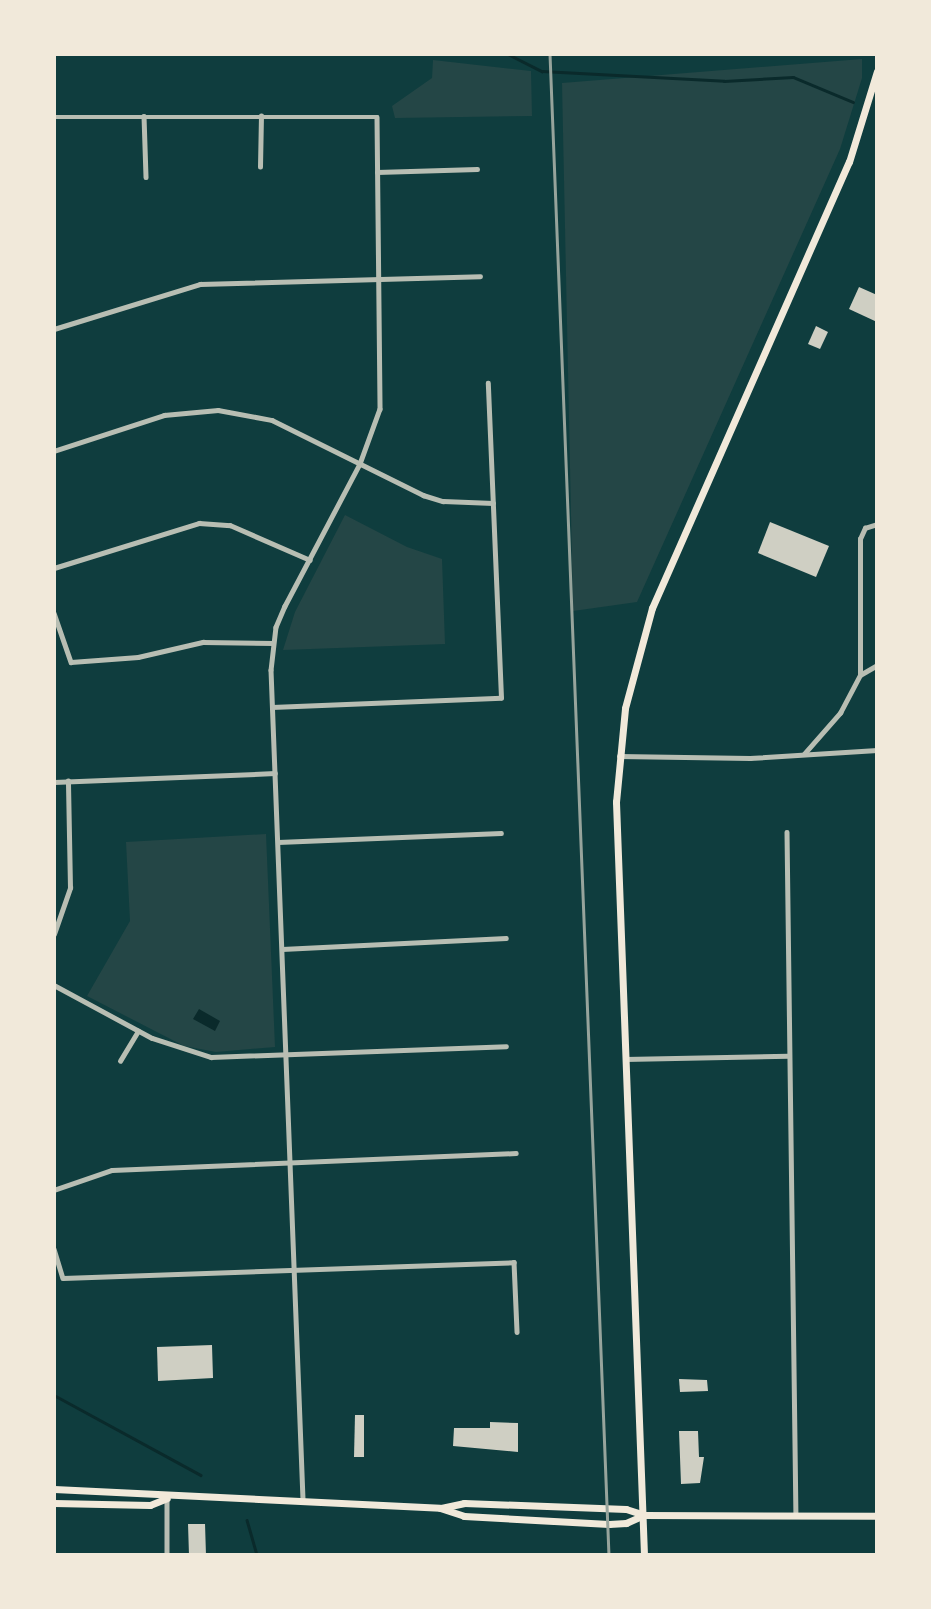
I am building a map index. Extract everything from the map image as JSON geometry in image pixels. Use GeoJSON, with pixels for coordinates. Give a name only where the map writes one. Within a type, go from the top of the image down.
{"type":"FeatureCollection","features":[{"type":"Feature","properties":{"kind":"main road"},"geometry":{"type":"LineString","coordinates":[[644,1555],[625,1059],[618,756],[639,647],[652,608],[849,162],[877,71]]}},
{"type":"Feature","properties":{"kind":"main road"},"geometry":{"type":"LineString","coordinates":[[54,1489],[151,1491],[167,1498],[440,1508],[464,1503],[626,1509],[644,1515],[877,1516]]}},
{"type":"Feature","properties":{"kind":"main road"},"geometry":{"type":"LineString","coordinates":[[54,1503],[150,1505],[167,1498]]}},
{"type":"Feature","properties":{"kind":"main road"},"geometry":{"type":"LineString","coordinates":[[440,1508],[464,1516],[609,1524],[626,1523],[644,1515]]}},
{"type":"Feature","properties":{"kind":"street"},"geometry":{"type":"LineString","coordinates":[[144,116],[146,177]]}},
{"type":"Feature","properties":{"kind":"street"},"geometry":{"type":"LineString","coordinates":[[261,116],[261,167]]}},
{"type":"Feature","properties":{"kind":"street"},"geometry":{"type":"LineString","coordinates":[[54,117],[377,117],[380,409],[360,464],[285,606],[273,643],[272,707],[303,1501]]}},
{"type":"Feature","properties":{"kind":"street"},"geometry":{"type":"LineString","coordinates":[[377,172],[477,169]]}},
{"type":"Feature","properties":{"kind":"street"},"geometry":{"type":"LineString","coordinates":[[54,329],[200,284],[480,276]]}},
{"type":"Feature","properties":{"kind":"street"},"geometry":{"type":"LineString","coordinates":[[272,707],[501,698],[488,383]]}},
{"type":"Feature","properties":{"kind":"street"},"geometry":{"type":"LineString","coordinates":[[54,451],[164,415],[218,410],[272,420],[423,495],[443,501],[493,503]]}},
{"type":"Feature","properties":{"kind":"street"},"geometry":{"type":"LineString","coordinates":[[54,568],[199,523],[230,525],[310,560]]}},
{"type":"Feature","properties":{"kind":"street"},"geometry":{"type":"LineString","coordinates":[[804,754],[840,713],[860,674],[860,539],[865,528],[877,524]]}},
{"type":"Feature","properties":{"kind":"street"},"geometry":{"type":"LineString","coordinates":[[54,613],[71,663],[138,657],[204,642],[273,643]]}},
{"type":"Feature","properties":{"kind":"street"},"geometry":{"type":"LineString","coordinates":[[860,674],[877,665]]}},
{"type":"Feature","properties":{"kind":"street"},"geometry":{"type":"LineString","coordinates":[[618,756],[804,754],[877,750]]}},
{"type":"Feature","properties":{"kind":"street"},"geometry":{"type":"LineString","coordinates":[[54,782],[275,774]]}},
{"type":"Feature","properties":{"kind":"street"},"geometry":{"type":"LineString","coordinates":[[54,934],[70,888],[68,781]]}},
{"type":"Feature","properties":{"kind":"street"},"geometry":{"type":"LineString","coordinates":[[788,832],[788,1056],[796,1516]]}},
{"type":"Feature","properties":{"kind":"street"},"geometry":{"type":"LineString","coordinates":[[278,842],[501,833]]}},
{"type":"Feature","properties":{"kind":"street"},"geometry":{"type":"LineString","coordinates":[[282,949],[506,938]]}},
{"type":"Feature","properties":{"kind":"street"},"geometry":{"type":"LineString","coordinates":[[54,985],[171,1047],[211,1057],[506,1046]]}},
{"type":"Feature","properties":{"kind":"street"},"geometry":{"type":"LineString","coordinates":[[120,1061],[138,1031]]}},
{"type":"Feature","properties":{"kind":"street"},"geometry":{"type":"LineString","coordinates":[[625,1059],[788,1056]]}},
{"type":"Feature","properties":{"kind":"street"},"geometry":{"type":"LineString","coordinates":[[54,1190],[112,1170],[516,1153]]}},
{"type":"Feature","properties":{"kind":"street"},"geometry":{"type":"LineString","coordinates":[[54,1249],[63,1278],[514,1262],[517,1332]]}},
{"type":"Feature","properties":{"kind":"street"},"geometry":{"type":"LineString","coordinates":[[167,1498],[167,1555]]}},
{"type":"Feature","properties":{"kind":"shaded area"},"geometry":{"type":"Polygon","coordinates":[[[862,59],[862,78],[840,149],[637,602],[573,611],[562,83],[862,59]]]}},
{"type":"Feature","properties":{"kind":"shaded area"},"geometry":{"type":"Polygon","coordinates":[[[433,60],[531,71],[532,116],[395,118],[392,106],[432,78],[433,60]]]}},
{"type":"Feature","properties":{"kind":"shaded area"},"geometry":{"type":"Polygon","coordinates":[[[345,515],[407,547],[442,559],[445,644],[283,650],[295,612],[345,515]]]}},
{"type":"Feature","properties":{"kind":"shaded area"},"geometry":{"type":"Polygon","coordinates":[[[266,834],[275,1047],[216,1052],[184,1046],[87,996],[130,921],[126,842],[266,834]]]}},
{"type":"Feature","properties":{"kind":"shaded area"},"geometry":{"type":"Polygon","coordinates":[[[199,1009],[220,1021],[215,1031],[193,1019],[199,1009]]]}},
{"type":"Feature","properties":{"kind":"building"},"geometry":{"type":"Polygon","coordinates":[[[859,287],[877,295],[877,322],[849,309],[859,287]]]}},
{"type":"Feature","properties":{"kind":"building"},"geometry":{"type":"Polygon","coordinates":[[[816,326],[828,332],[820,349],[808,344],[816,326]]]}},
{"type":"Feature","properties":{"kind":"building"},"geometry":{"type":"Polygon","coordinates":[[[770,522],[829,546],[816,577],[758,553],[770,522]]]}},
{"type":"Feature","properties":{"kind":"building"},"geometry":{"type":"Polygon","coordinates":[[[212,1345],[213,1378],[158,1381],[157,1347],[212,1345]]]}},
{"type":"Feature","properties":{"kind":"building"},"geometry":{"type":"Polygon","coordinates":[[[679,1379],[707,1380],[708,1391],[680,1392],[679,1379]]]}},
{"type":"Feature","properties":{"kind":"building"},"geometry":{"type":"Polygon","coordinates":[[[355,1415],[364,1415],[364,1457],[354,1457],[355,1415]]]}},
{"type":"Feature","properties":{"kind":"building"},"geometry":{"type":"Polygon","coordinates":[[[490,1422],[518,1423],[518,1452],[453,1446],[454,1428],[490,1428],[490,1422]]]}},
{"type":"Feature","properties":{"kind":"building"},"geometry":{"type":"Polygon","coordinates":[[[679,1431],[698,1431],[699,1457],[704,1457],[700,1483],[681,1484],[679,1431]]]}},
{"type":"Feature","properties":{"kind":"building"},"geometry":{"type":"Polygon","coordinates":[[[188,1524],[205,1524],[206,1555],[189,1555],[188,1524]]]}},
{"type":"Feature","properties":{"kind":"waterway"},"geometry":{"type":"LineString","coordinates":[[508,54],[542,71],[724,81],[793,77],[853,102]]}},
{"type":"Feature","properties":{"kind":"waterway"},"geometry":{"type":"LineString","coordinates":[[54,1395],[201,1475]]}},
{"type":"Feature","properties":{"kind":"waterway"},"geometry":{"type":"LineString","coordinates":[[247,1520],[257,1555]]}},
{"type":"Feature","properties":{"kind":"railway"},"geometry":{"type":"LineString","coordinates":[[550,54],[609,1555]]}}]}
